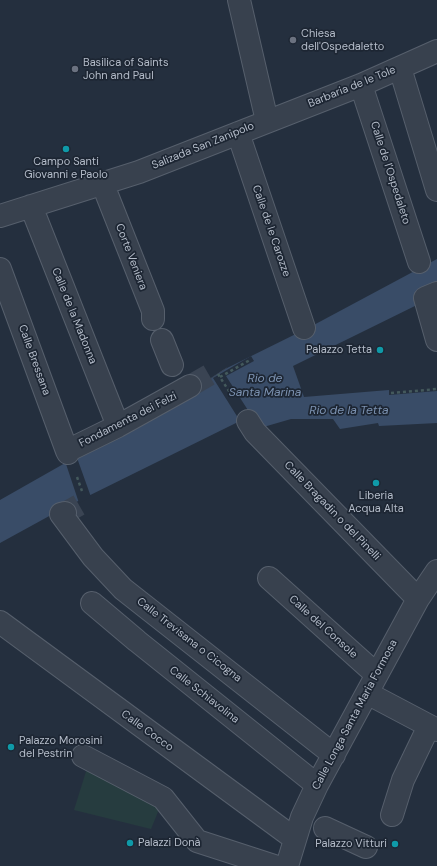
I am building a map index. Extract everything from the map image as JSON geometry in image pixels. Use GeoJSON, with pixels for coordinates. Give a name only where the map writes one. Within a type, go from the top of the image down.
{"type":"FeatureCollection","features":[{"type":"Feature","properties":{"kind":"street"},"geometry":{"type":"LineString","coordinates":[[239,0],[267,121]]}},
{"type":"Feature","properties":{"kind":"street","name":"Barbaria de le Tole"},"geometry":{"type":"LineString","coordinates":[[267,121],[361,85],[437,51]]}},
{"type":"Feature","properties":{"kind":"street"},"geometry":{"type":"LineString","coordinates":[[400,68],[431,144],[437,190]]}},
{"type":"Feature","properties":{"kind":"street","name":"Calle de l'Ospedaleto"},"geometry":{"type":"LineString","coordinates":[[361,85],[419,262]]}},
{"type":"Feature","properties":{"kind":"street","name":"Salizada San Zanipolo"},"geometry":{"type":"LineString","coordinates":[[105,191],[139,172],[267,121]]}},
{"type":"Feature","properties":{"kind":"street","name":"Calle de le Carozze"},"geometry":{"type":"LineString","coordinates":[[238,133],[304,328]]}},
{"type":"Feature","properties":{"kind":"street"},"geometry":{"type":"LineString","coordinates":[[0,216],[31,206],[105,191]]}},
{"type":"Feature","properties":{"kind":"street","name":"Corte Veniera"},"geometry":{"type":"LineString","coordinates":[[105,191],[153,312],[153,319]]}},
{"type":"Feature","properties":{"kind":"street","name":"Calle de la Madonna"},"geometry":{"type":"LineString","coordinates":[[31,206],[118,426]]}},
{"type":"Feature","properties":{"kind":"street","name":"Calle Bressana"},"geometry":{"type":"LineString","coordinates":[[0,269],[68,452]]}},
{"type":"Feature","properties":{"kind":"street"},"geometry":{"type":"LineString","coordinates":[[431,296],[437,340]]}},
{"type":"Feature","properties":{"kind":"street"},"geometry":{"type":"LineString","coordinates":[[162,340],[172,365]]}},
{"type":"Feature","properties":{"kind":"street","name":"Fondamenta dei Felzi"},"geometry":{"type":"LineString","coordinates":[[68,452],[190,386]]}},
{"type":"Feature","properties":{"kind":"street","name":"Calle Bragadin o del Pinelli"},"geometry":{"type":"LineString","coordinates":[[248,421],[255,432],[418,598]]}},
{"type":"Feature","properties":{"kind":"street","name":"Calle Trevisana o Cicogna"},"geometry":{"type":"LineString","coordinates":[[65,513],[61,514],[93,557],[123,589],[334,755]]}},
{"type":"Feature","properties":{"kind":"street","name":"Calle Longa Santa Maria Formosa"},"geometry":{"type":"LineString","coordinates":[[287,866],[295,839],[312,822],[317,785],[418,598],[437,571]]}},
{"type":"Feature","properties":{"kind":"street","name":"Calle del Console"},"geometry":{"type":"LineString","coordinates":[[269,578],[372,684],[433,728]]}},
{"type":"Feature","properties":{"kind":"street","name":"Calle Schiavolina"},"geometry":{"type":"LineString","coordinates":[[92,603],[137,641],[317,785]]}},
{"type":"Feature","properties":{"kind":"street","name":"Calle Cocco"},"geometry":{"type":"LineString","coordinates":[[0,622],[295,839]]}},
{"type":"Feature","properties":{"kind":"street"},"geometry":{"type":"LineString","coordinates":[[234,718],[254,691]]}},
{"type":"Feature","properties":{"kind":"street"},"geometry":{"type":"LineString","coordinates":[[392,815],[403,780],[433,728]]}},
{"type":"Feature","properties":{"kind":"street"},"geometry":{"type":"LineString","coordinates":[[83,756],[163,798],[197,841],[274,866]]}},
{"type":"Feature","properties":{"kind":"street"},"geometry":{"type":"LineString","coordinates":[[312,822],[366,847]]}},
{"type":"Feature","properties":{"kind":"path"},"geometry":{"type":"LineString","coordinates":[[229,392],[219,376],[250,360]]}},
{"type":"Feature","properties":{"kind":"path"},"geometry":{"type":"LineString","coordinates":[[391,393],[437,389]]}},
{"type":"Feature","properties":{"kind":"green space"},"geometry":{"type":"Polygon","coordinates":[[[89,762],[162,802],[151,829],[74,810],[89,762]]]}},
{"type":"Feature","properties":{"kind":"water","name":"Rio de Santa Marina"},"geometry":{"type":"Polygon","coordinates":[[[437,259],[437,289],[423,302],[293,366],[304,397],[389,390],[389,395],[437,391],[437,423],[379,426],[378,423],[340,429],[333,419],[291,419],[260,428],[240,421],[62,509],[0,543],[0,500],[192,391],[223,370],[310,327],[437,259]]]}},
{"type":"Feature","properties":{"kind":"pier"},"geometry":{"type":"Polygon","coordinates":[[[251,356],[254,361],[226,376],[253,418],[240,421],[213,378],[251,356]]]}},
{"type":"Feature","properties":{"kind":"pier"},"geometry":{"type":"Polygon","coordinates":[[[76,455],[91,497],[79,503],[65,461],[76,455]]]}},
{"type":"Feature","properties":{"kind":"tunnel"},"geometry":{"type":"LineString","coordinates":[[190,386],[216,371],[218,374]]}},
{"type":"Feature","properties":{"kind":"tunnel"},"geometry":{"type":"LineString","coordinates":[[65,513],[79,505]]}},
{"type":"Feature","properties":{"kind":"place","name":"Chiesa dell'Ospedaletto"},"geometry":{"type":"Point","coordinates":[293,40]}},
{"type":"Feature","properties":{"kind":"place","name":"Basilica of Saints John and Paul"},"geometry":{"type":"Point","coordinates":[75,69]}},
{"type":"Feature","properties":{"kind":"place","name":"Campo Santi Giovanni e Paolo"},"geometry":{"type":"Point","coordinates":[66,149]}},
{"type":"Feature","properties":{"kind":"place","name":"Palazzo Tetta"},"geometry":{"type":"Point","coordinates":[380,350]}},
{"type":"Feature","properties":{"kind":"place","name":"Liberia Acqua Alta"},"geometry":{"type":"Point","coordinates":[376,483]}},
{"type":"Feature","properties":{"kind":"place","name":"Palazzo Morosini del Pestrin"},"geometry":{"type":"Point","coordinates":[11,747]}},
{"type":"Feature","properties":{"kind":"place","name":"Palazzi Donà"},"geometry":{"type":"Point","coordinates":[130,843]}},
{"type":"Feature","properties":{"kind":"place","name":"Palazzo Vitturi"},"geometry":{"type":"Point","coordinates":[395,844]}},
{"type":"Feature","properties":{"kind":"water label","name":"Rio de la Tetta"},"geometry":{"type":"Point","coordinates":[349,411]}}]}
